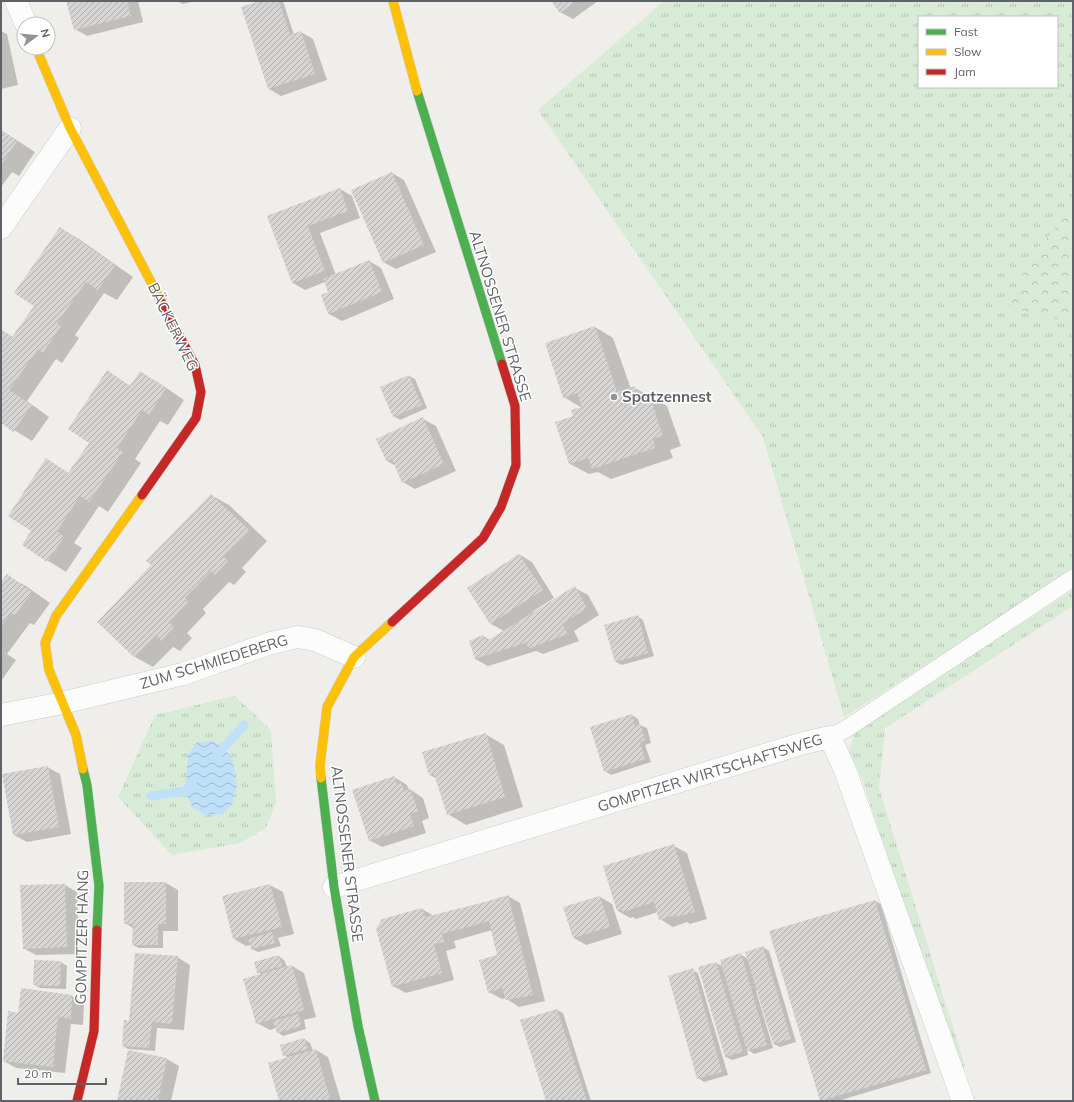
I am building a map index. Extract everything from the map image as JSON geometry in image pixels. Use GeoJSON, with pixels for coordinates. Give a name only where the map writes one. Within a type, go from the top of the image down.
{"type":"FeatureCollection","features":[{"type":"Feature","properties":{"kind":"street"},"geometry":{"type":"LineString","coordinates":[[16,1],[23,16]]}},
{"type":"Feature","properties":{"kind":"street","name":"ALTNOSSENER STRASSE"},"geometry":{"type":"LineString","coordinates":[[375,1101],[358,1026],[334,887],[320,765],[327,707],[354,657],[483,538],[501,506],[516,465],[515,406],[414,81],[393,1]]}},
{"type":"Feature","properties":{"kind":"street","name":"BÄCKERWEG"},"geometry":{"type":"LineString","coordinates":[[39,56],[70,128],[195,366],[201,392],[196,418],[56,616],[45,643],[49,670],[62,703]]}},
{"type":"Feature","properties":{"kind":"street"},"geometry":{"type":"LineString","coordinates":[[1,228],[70,128]]}},
{"type":"Feature","properties":{"kind":"street","name":"ZUM SCHMIEDEBERG"},"geometry":{"type":"LineString","coordinates":[[1,715],[62,703],[183,674],[271,643],[298,637],[315,640],[354,657]]}},
{"type":"Feature","properties":{"kind":"street","name":"GOMPITZER HANG"},"geometry":{"type":"LineString","coordinates":[[62,703],[76,736],[87,785],[99,886],[94,1031],[76,1101]]}},
{"type":"Feature","properties":{"kind":"street","name":"GOMPITZER WIRTSCHAFTSWEG"},"geometry":{"type":"LineString","coordinates":[[334,887],[804,743],[830,737],[845,770],[963,1101]]}},
{"type":"Feature","properties":{"kind":"lane"},"geometry":{"type":"LineString","coordinates":[[830,737],[846,729],[1073,578]]}},
{"type":"Feature","properties":{"kind":"green space"},"geometry":{"type":"Polygon","coordinates":[[[664,1],[1073,1],[1073,207],[1028,260],[1010,306],[1073,323],[1073,570],[844,717],[763,437],[538,110],[664,1]]]}},
{"type":"Feature","properties":{"kind":"green space"},"geometry":{"type":"Polygon","coordinates":[[[1073,207],[1073,323],[1010,307],[1028,260],[1073,207]]]}},
{"type":"Feature","properties":{"kind":"green space"},"geometry":{"type":"Polygon","coordinates":[[[1073,590],[1073,606],[885,728],[879,788],[965,1066],[958,1068],[862,779],[849,752],[855,732],[1073,590]]]}},
{"type":"Feature","properties":{"kind":"green space"},"geometry":{"type":"Polygon","coordinates":[[[235,696],[271,730],[276,802],[266,828],[240,843],[172,855],[118,797],[155,715],[235,696]],[[197,742],[188,755],[185,791],[192,807],[205,815],[222,814],[197,742]]]}},
{"type":"Feature","properties":{"kind":"water"},"geometry":{"type":"Polygon","coordinates":[[[212,741],[223,748],[232,757],[237,785],[232,805],[222,814],[205,815],[192,807],[185,791],[188,755],[197,742],[212,741]]]}},
{"type":"Feature","properties":{"kind":"building"},"geometry":{"type":"Polygon","coordinates":[[[66,1],[127,1],[131,16],[74,30],[66,1]]]}},
{"type":"Feature","properties":{"kind":"building"},"geometry":{"type":"Polygon","coordinates":[[[260,1],[279,1],[290,35],[301,31],[315,74],[268,89],[241,7],[260,1]]]}},
{"type":"Feature","properties":{"kind":"building"},"geometry":{"type":"Polygon","coordinates":[[[551,1],[576,1],[560,13],[551,1]]]}},
{"type":"Feature","properties":{"kind":"building"},"geometry":{"type":"Polygon","coordinates":[[[1,130],[17,141],[1,165],[1,130]]]}},
{"type":"Feature","properties":{"kind":"building"},"geometry":{"type":"Polygon","coordinates":[[[392,172],[424,245],[383,263],[351,190],[392,172]]]}},
{"type":"Feature","properties":{"kind":"building"},"geometry":{"type":"Polygon","coordinates":[[[340,188],[348,211],[308,226],[325,271],[292,283],[267,216],[340,188]]]}},
{"type":"Feature","properties":{"kind":"building"},"geometry":{"type":"Polygon","coordinates":[[[60,227],[115,265],[98,290],[86,282],[57,323],[61,326],[43,353],[38,349],[9,390],[32,405],[13,432],[1,423],[1,330],[12,337],[34,306],[14,293],[60,227]]]}},
{"type":"Feature","properties":{"kind":"building"},"geometry":{"type":"Polygon","coordinates":[[[369,260],[382,292],[328,314],[321,295],[328,292],[323,279],[369,260]]]}},
{"type":"Feature","properties":{"kind":"building","name":"Spatzennest"},"geometry":{"type":"Polygon","coordinates":[[[595,326],[617,392],[635,386],[639,397],[649,394],[663,436],[653,439],[655,448],[592,469],[588,458],[569,464],[555,422],[573,416],[571,410],[582,407],[577,393],[563,398],[545,343],[595,326]]]}},
{"type":"Feature","properties":{"kind":"building"},"geometry":{"type":"Polygon","coordinates":[[[107,370],[130,386],[140,371],[166,388],[149,415],[142,410],[117,448],[123,452],[89,502],[80,496],[57,531],[64,537],[47,562],[22,545],[31,531],[8,516],[46,458],[68,473],[89,443],[68,429],[107,370]]]}},
{"type":"Feature","properties":{"kind":"building"},"geometry":{"type":"Polygon","coordinates":[[[409,375],[422,405],[393,417],[380,387],[409,375]]]}},
{"type":"Feature","properties":{"kind":"building"},"geometry":{"type":"Polygon","coordinates":[[[423,417],[444,464],[402,483],[392,459],[386,461],[376,439],[423,417]]]}},
{"type":"Feature","properties":{"kind":"building"},"geometry":{"type":"Polygon","coordinates":[[[211,494],[249,530],[224,557],[228,561],[215,575],[211,571],[185,598],[188,602],[169,622],[174,627],[161,641],[156,635],[134,657],[97,622],[151,565],[146,561],[211,494]]]}},
{"type":"Feature","properties":{"kind":"building"},"geometry":{"type":"Polygon","coordinates":[[[519,554],[543,590],[490,624],[467,588],[519,554]]]}},
{"type":"Feature","properties":{"kind":"building"},"geometry":{"type":"Polygon","coordinates":[[[7,574],[32,592],[15,615],[11,613],[1,626],[1,582],[7,574]]]}},
{"type":"Feature","properties":{"kind":"building"},"geometry":{"type":"Polygon","coordinates":[[[575,586],[587,608],[562,624],[568,634],[530,648],[525,643],[475,659],[469,641],[483,635],[487,641],[575,586]]]}},
{"type":"Feature","properties":{"kind":"building"},"geometry":{"type":"Polygon","coordinates":[[[638,615],[648,653],[615,662],[604,625],[638,615]]]}},
{"type":"Feature","properties":{"kind":"building"},"geometry":{"type":"Polygon","coordinates":[[[632,714],[635,726],[641,724],[645,740],[640,742],[645,759],[604,772],[590,727],[632,714]]]}},
{"type":"Feature","properties":{"kind":"building"},"geometry":{"type":"Polygon","coordinates":[[[486,733],[505,797],[447,815],[434,774],[429,775],[422,752],[486,733]]]}},
{"type":"Feature","properties":{"kind":"building"},"geometry":{"type":"Polygon","coordinates":[[[48,766],[59,827],[13,835],[2,774],[48,766]]]}},
{"type":"Feature","properties":{"kind":"building"},"geometry":{"type":"Polygon","coordinates":[[[394,776],[397,784],[401,783],[404,791],[410,789],[418,811],[410,814],[414,826],[369,841],[352,790],[394,776]]]}},
{"type":"Feature","properties":{"kind":"building"},"geometry":{"type":"Polygon","coordinates":[[[674,844],[695,912],[659,920],[654,902],[623,912],[622,910],[617,911],[603,866],[674,844]]]}},
{"type":"Feature","properties":{"kind":"building"},"geometry":{"type":"Polygon","coordinates":[[[124,882],[166,882],[166,924],[158,924],[158,945],[132,945],[133,924],[124,924],[124,882]]]}},
{"type":"Feature","properties":{"kind":"building"},"geometry":{"type":"Polygon","coordinates":[[[65,884],[67,947],[23,949],[20,885],[65,884]]]}},
{"type":"Feature","properties":{"kind":"building"},"geometry":{"type":"Polygon","coordinates":[[[270,884],[282,927],[233,939],[222,896],[270,884]]]}},
{"type":"Feature","properties":{"kind":"building"},"geometry":{"type":"Polygon","coordinates":[[[508,895],[533,995],[506,1000],[502,988],[488,993],[479,960],[497,955],[489,921],[442,934],[444,942],[434,944],[442,973],[392,987],[376,929],[382,919],[422,908],[425,917],[508,895]]]}},
{"type":"Feature","properties":{"kind":"building"},"geometry":{"type":"Polygon","coordinates":[[[600,896],[610,927],[573,938],[563,907],[600,896]]]}},
{"type":"Feature","properties":{"kind":"building"},"geometry":{"type":"Polygon","coordinates":[[[875,900],[926,1070],[820,1101],[769,931],[875,900]]]}},
{"type":"Feature","properties":{"kind":"building"},"geometry":{"type":"Polygon","coordinates":[[[272,932],[275,943],[251,949],[248,939],[272,932]]]}},
{"type":"Feature","properties":{"kind":"building"},"geometry":{"type":"Polygon","coordinates":[[[763,946],[791,1039],[773,1044],[745,952],[763,946]]]}},
{"type":"Feature","properties":{"kind":"building"},"geometry":{"type":"Polygon","coordinates":[[[135,953],[178,956],[172,1024],[152,1022],[149,1048],[122,1046],[124,1020],[129,1021],[135,953]]]}},
{"type":"Feature","properties":{"kind":"building"},"geometry":{"type":"Polygon","coordinates":[[[741,953],[767,1045],[747,1051],[720,960],[741,953]]]}},
{"type":"Feature","properties":{"kind":"building"},"geometry":{"type":"Polygon","coordinates":[[[279,955],[282,966],[257,973],[254,962],[279,955]]]}},
{"type":"Feature","properties":{"kind":"building"},"geometry":{"type":"Polygon","coordinates":[[[34,960],[61,961],[60,986],[33,985],[34,960]]]}},
{"type":"Feature","properties":{"kind":"building"},"geometry":{"type":"Polygon","coordinates":[[[716,962],[743,1052],[725,1057],[698,967],[716,962]]]}},
{"type":"Feature","properties":{"kind":"building"},"geometry":{"type":"Polygon","coordinates":[[[292,965],[304,1010],[256,1024],[243,979],[292,965]]]}},
{"type":"Feature","properties":{"kind":"building"},"geometry":{"type":"Polygon","coordinates":[[[693,968],[722,1072],[697,1079],[668,976],[693,968]]]}},
{"type":"Feature","properties":{"kind":"building"},"geometry":{"type":"Polygon","coordinates":[[[21,988],[72,995],[71,1019],[58,1017],[53,1067],[3,1061],[8,1011],[18,1013],[21,988]]]}},
{"type":"Feature","properties":{"kind":"building"},"geometry":{"type":"Polygon","coordinates":[[[557,1009],[587,1101],[546,1101],[520,1020],[557,1009]]]}},
{"type":"Feature","properties":{"kind":"building"},"geometry":{"type":"Polygon","coordinates":[[[298,1014],[301,1026],[277,1033],[273,1021],[298,1014]]]}},
{"type":"Feature","properties":{"kind":"building"},"geometry":{"type":"Polygon","coordinates":[[[304,1038],[308,1049],[283,1056],[280,1045],[304,1038]]]}},
{"type":"Feature","properties":{"kind":"building"},"geometry":{"type":"Polygon","coordinates":[[[316,1049],[330,1099],[322,1101],[279,1101],[268,1063],[316,1049]]]}},
{"type":"Feature","properties":{"kind":"building"},"geometry":{"type":"Polygon","coordinates":[[[128,1050],[167,1058],[158,1101],[117,1101],[128,1050]]]}},
{"type":"Feature","properties":{"kind":"waterway"},"geometry":{"type":"LineString","coordinates":[[215,757],[244,725]]}},
{"type":"Feature","properties":{"kind":"waterway"},"geometry":{"type":"LineString","coordinates":[[151,796],[185,791],[193,782]]}},
{"type":"Feature","properties":{"kind":"traffic: fast"},"geometry":{"type":"LineString","coordinates":[[417,91],[502,364]]}},
{"type":"Feature","properties":{"kind":"traffic: fast"},"geometry":{"type":"LineString","coordinates":[[83,769],[87,785],[99,886],[97,930]]}},
{"type":"Feature","properties":{"kind":"traffic: fast"},"geometry":{"type":"LineString","coordinates":[[321,778],[334,887],[358,1026],[375,1101]]}},
{"type":"Feature","properties":{"kind":"traffic: slow"},"geometry":{"type":"LineString","coordinates":[[393,1],[417,91]]}},
{"type":"Feature","properties":{"kind":"traffic: slow"},"geometry":{"type":"LineString","coordinates":[[39,56],[70,128],[162,303]]}},
{"type":"Feature","properties":{"kind":"traffic: slow"},"geometry":{"type":"LineString","coordinates":[[83,769],[76,735],[49,670],[45,643],[56,616],[142,495]]}},
{"type":"Feature","properties":{"kind":"traffic: slow"},"geometry":{"type":"LineString","coordinates":[[321,778],[320,765],[327,707],[354,657],[392,622]]}},
{"type":"Feature","properties":{"kind":"traffic: jam"},"geometry":{"type":"LineString","coordinates":[[142,495],[196,418],[201,392],[195,365],[162,303]]}},
{"type":"Feature","properties":{"kind":"traffic: jam"},"geometry":{"type":"LineString","coordinates":[[392,622],[483,538],[501,507],[516,465],[515,406],[502,364]]}},
{"type":"Feature","properties":{"kind":"traffic: jam"},"geometry":{"type":"LineString","coordinates":[[77,1101],[94,1031],[97,930]]}},
{"type":"Feature","properties":{"kind":"place","name":"Spatzennest"},"geometry":{"type":"Point","coordinates":[614,397]}}]}
